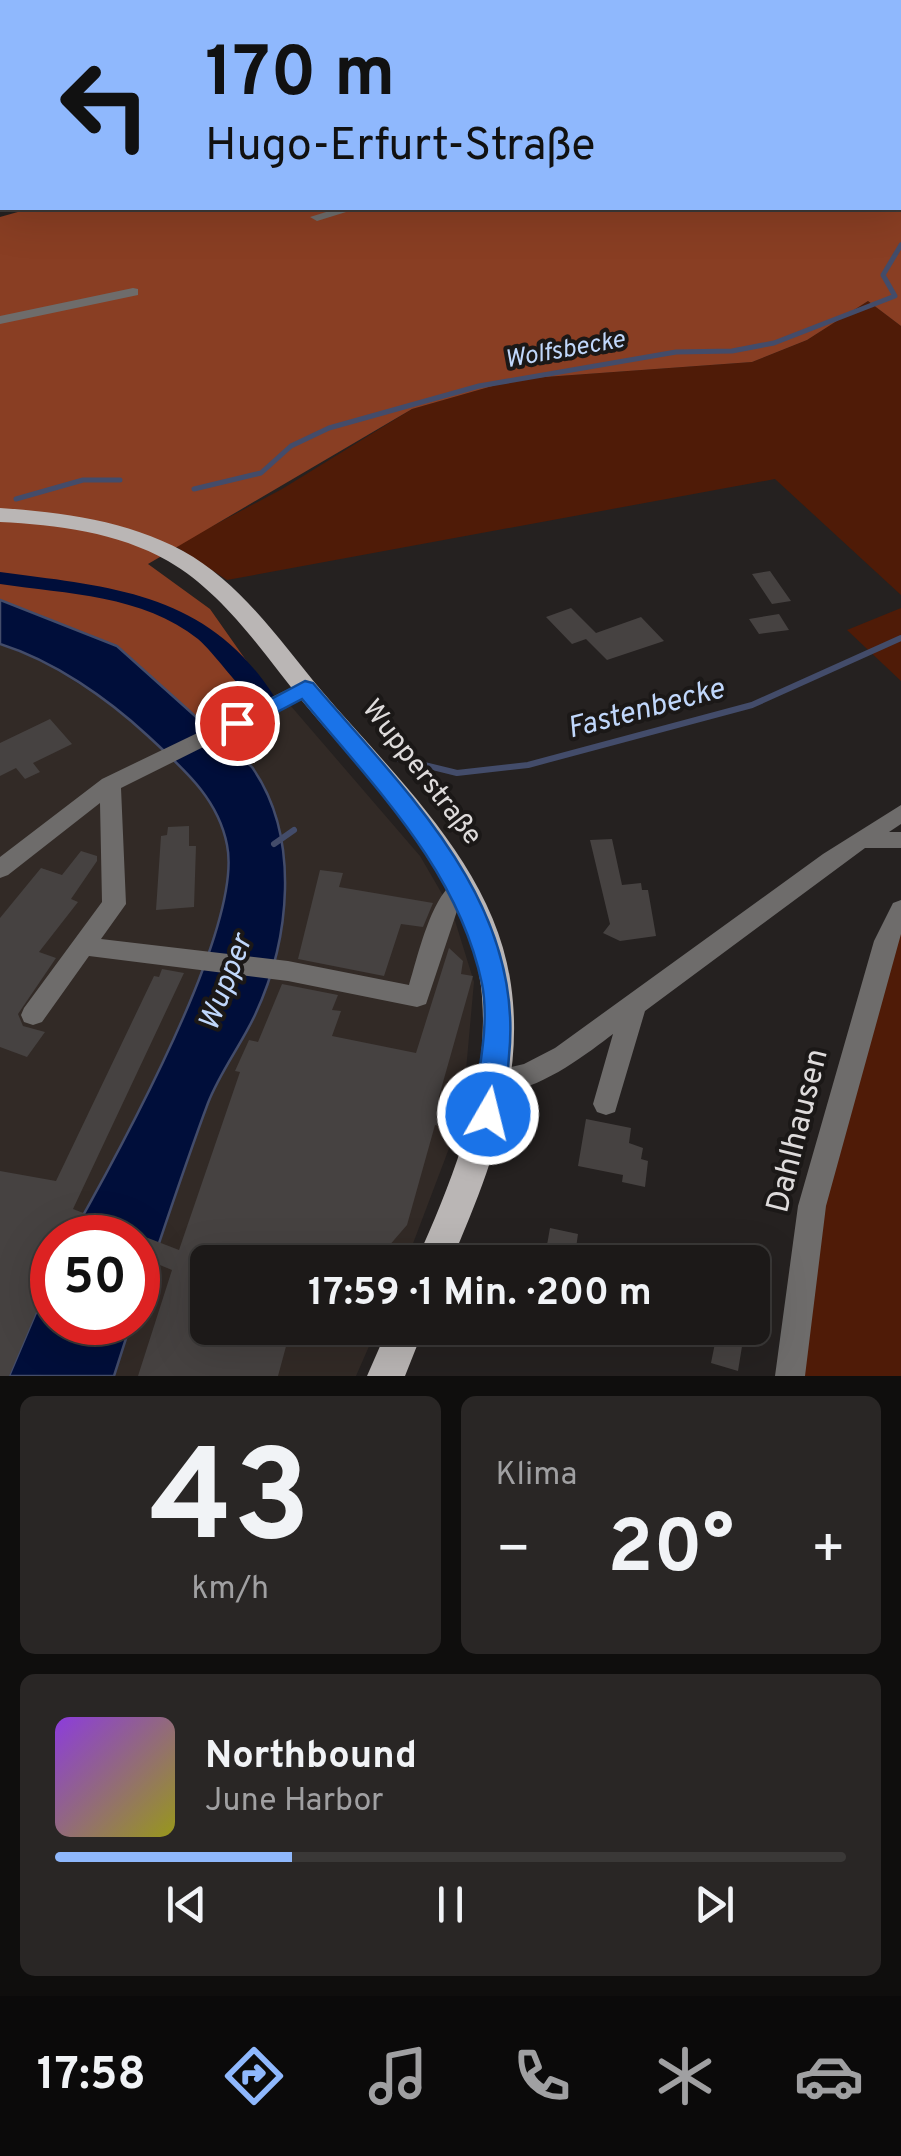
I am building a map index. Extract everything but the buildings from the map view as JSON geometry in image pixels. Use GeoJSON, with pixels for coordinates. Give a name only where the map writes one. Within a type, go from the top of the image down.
{"type":"FeatureCollection","features":[{"type":"Feature","properties":{"kind":"main road","name":"Wupperstraße"},"geometry":{"type":"LineString","coordinates":[[0,515],[106,530],[175,556],[228,596],[433,841],[462,887],[486,944],[496,985],[494,1081],[468,1182],[441,1245]]}},
{"type":"Feature","properties":{"kind":"main road"},"geometry":{"type":"LineString","coordinates":[[386,1376],[399,1345]]}},
{"type":"Feature","properties":{"kind":"street"},"geometry":{"type":"LineString","coordinates":[[317,217],[344,210]]}},
{"type":"Feature","properties":{"kind":"street"},"geometry":{"type":"LineString","coordinates":[[0,320],[134,292]]}},
{"type":"Feature","properties":{"kind":"street"},"geometry":{"type":"LineString","coordinates":[[0,869],[110,784],[305,688]]}},
{"type":"Feature","properties":{"kind":"street"},"geometry":{"type":"LineString","coordinates":[[32,1016],[114,904],[110,784]]}},
{"type":"Feature","properties":{"kind":"street"},"geometry":{"type":"LineString","coordinates":[[494,1081],[510,1080],[547,1065],[712,952],[858,840],[901,813]]}},
{"type":"Feature","properties":{"kind":"street"},"geometry":{"type":"LineString","coordinates":[[858,840],[901,840]]}},
{"type":"Feature","properties":{"kind":"street"},"geometry":{"type":"LineString","coordinates":[[83,946],[288,971],[417,997],[450,898],[462,887]]}},
{"type":"Feature","properties":{"kind":"street","name":"Dahlhausen"},"geometry":{"type":"LineString","coordinates":[[790,1376],[812,1206],[886,941],[901,909]]}},
{"type":"Feature","properties":{"kind":"street"},"geometry":{"type":"LineString","coordinates":[[606,1104],[634,1005]]}},
{"type":"Feature","properties":{"kind":"shaded area"},"geometry":{"type":"Polygon","coordinates":[[[25,210],[901,210],[901,326],[868,301],[807,340],[752,362],[517,379],[412,409],[148,564],[210,609],[269,693],[203,724],[117,646],[0,600],[0,217],[25,210]]]}},
{"type":"Feature","properties":{"kind":"shaded area"},"geometry":{"type":"Polygon","coordinates":[[[868,301],[901,326],[901,595],[775,479],[227,580],[175,546],[282,489],[412,409],[517,379],[752,362],[807,340],[868,301]]]}},
{"type":"Feature","properties":{"kind":"shaded area"},"geometry":{"type":"Polygon","coordinates":[[[901,608],[901,681],[847,630],[901,608]]]}},
{"type":"Feature","properties":{"kind":"shaded area"},"geometry":{"type":"Polygon","coordinates":[[[0,644],[44,662],[117,708],[174,761],[290,705],[420,856],[452,911],[474,982],[462,1114],[412,1245],[190,1245],[190,1345],[370,1345],[356,1376],[0,1376],[0,644]]]}},
{"type":"Feature","properties":{"kind":"shaded area"},"geometry":{"type":"Polygon","coordinates":[[[901,917],[901,1376],[792,1376],[815,1202],[901,917]]]}},
{"type":"Feature","properties":{"kind":"water","name":"Wupper"},"geometry":{"type":"Polygon","coordinates":[[[0,600],[117,646],[252,767],[268,795],[278,825],[285,889],[282,922],[267,986],[208,1103],[160,1241],[160,1215],[83,1215],[144,1101],[197,985],[227,882],[227,845],[216,812],[197,784],[132,722],[60,671],[0,644],[0,600]]]}},
{"type":"Feature","properties":{"kind":"water"},"geometry":{"type":"Polygon","coordinates":[[[30,1327],[30,1345],[124,1345],[114,1376],[9,1376],[30,1327]]]}},
{"type":"Feature","properties":{"kind":"waterway","name":"Wolfsbecke"},"geometry":{"type":"LineString","coordinates":[[194,489],[261,473],[291,446],[329,428],[479,386],[676,352],[732,351],[774,343],[895,296],[883,275],[901,245]]}},
{"type":"Feature","properties":{"kind":"waterway"},"geometry":{"type":"LineString","coordinates":[[16,499],[83,480],[120,480]]}},
{"type":"Feature","properties":{"kind":"waterway"},"geometry":{"type":"LineString","coordinates":[[0,578],[116,595],[177,616],[206,634],[234,660],[263,696]]}},
{"type":"Feature","properties":{"kind":"waterway","name":"Fastenbecke"},"geometry":{"type":"LineString","coordinates":[[392,757],[457,773],[528,765],[752,705],[901,638]]}},
{"type":"Feature","properties":{"kind":"waterway","name":"Fastenbecke"},"geometry":{"type":"LineString","coordinates":[[274,844],[294,830]]}},
{"type":"Feature","properties":{"kind":"route"},"geometry":{"type":"LineString","coordinates":[[237,723],[305,688],[433,841],[472,908],[496,985],[498,1021],[488,1114]]}}]}
